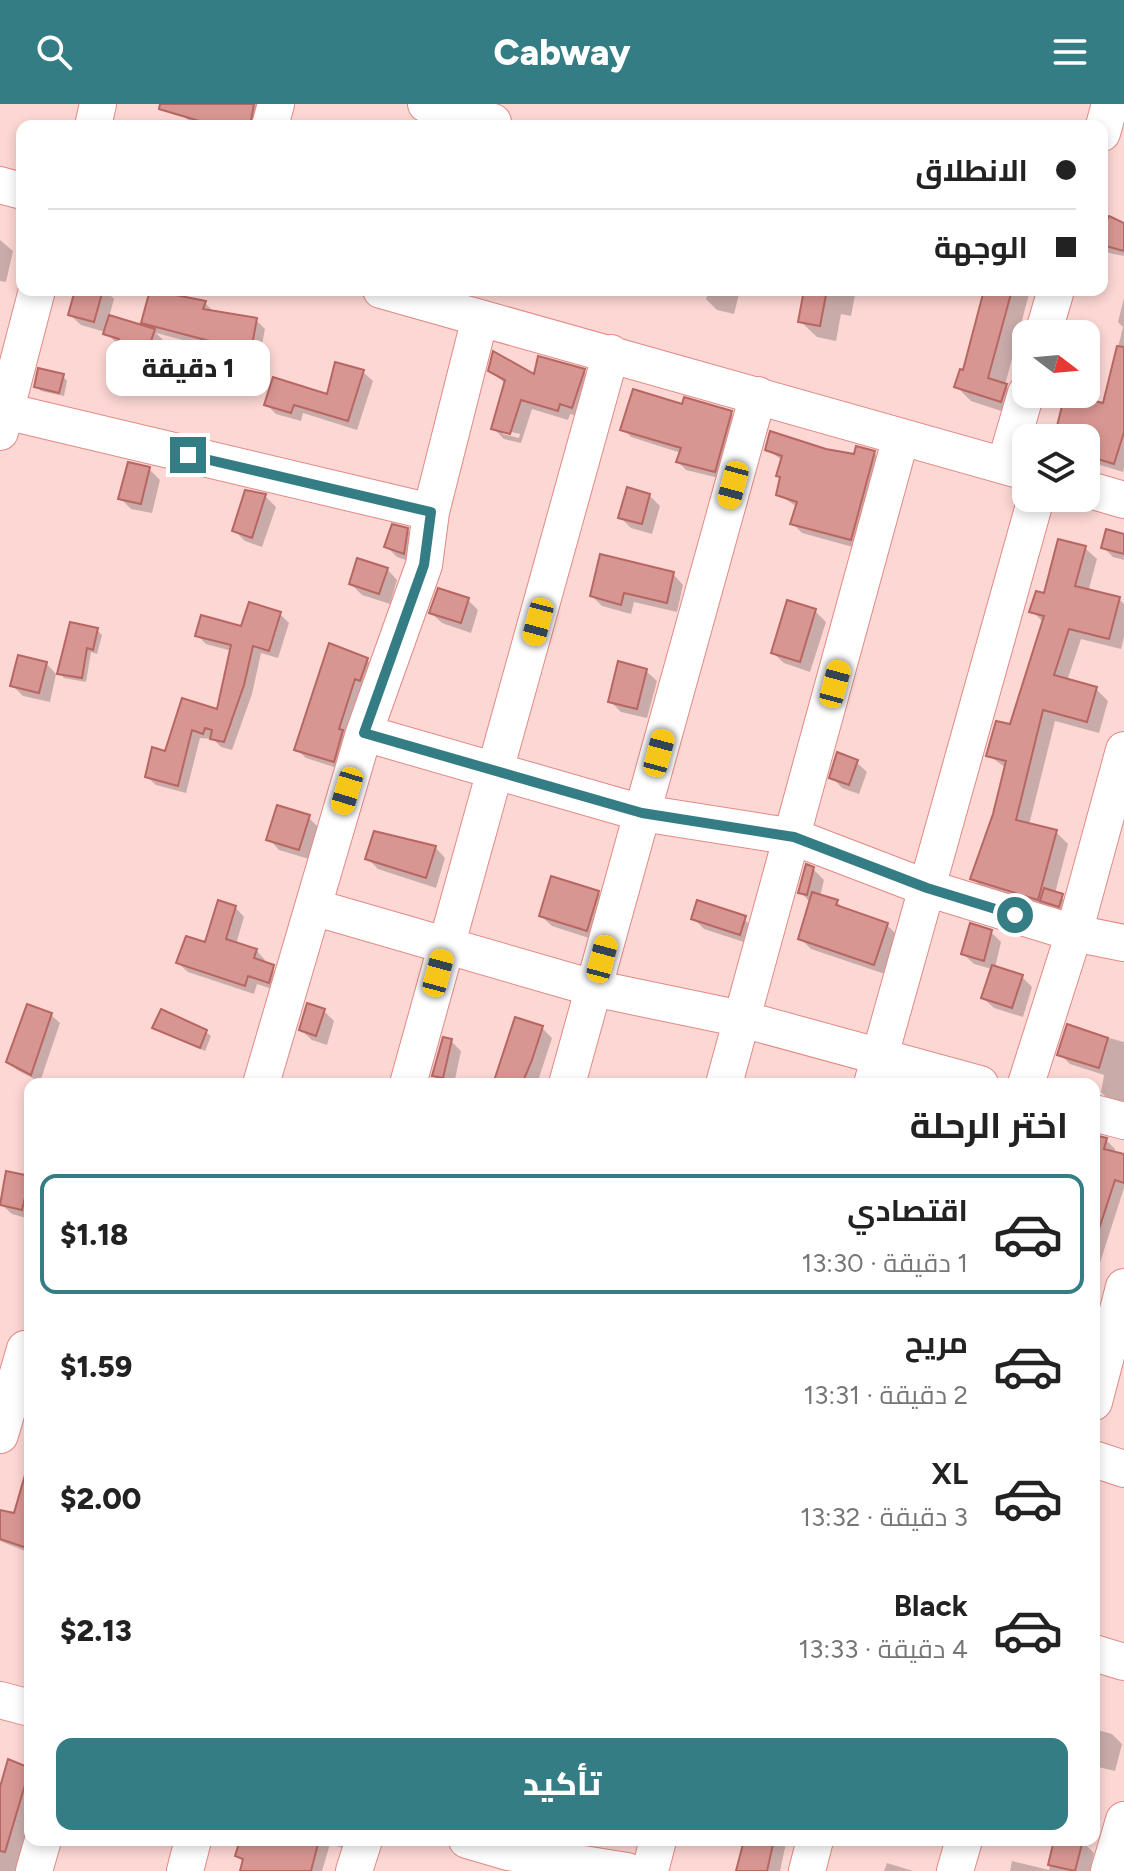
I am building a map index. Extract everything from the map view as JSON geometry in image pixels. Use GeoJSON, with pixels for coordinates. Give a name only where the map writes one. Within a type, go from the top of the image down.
{"type":"FeatureCollection","features":[{"type":"Feature","properties":{"kind":"street"},"geometry":{"type":"LineString","coordinates":[[426,104],[494,117]]}},
{"type":"Feature","properties":{"kind":"street"},"geometry":{"type":"LineString","coordinates":[[35,296],[3,422],[431,512]]}},
{"type":"Feature","properties":{"kind":"street"},"geometry":{"type":"LineString","coordinates":[[1047,320],[1054,296]]}},
{"type":"Feature","properties":{"kind":"street"},"geometry":{"type":"LineString","coordinates":[[442,298],[480,318],[1012,467]]}},
{"type":"Feature","properties":{"kind":"street"},"geometry":{"type":"LineString","coordinates":[[263,1078],[364,733],[424,565],[431,512],[480,318]]}},
{"type":"Feature","properties":{"kind":"street"},"geometry":{"type":"LineString","coordinates":[[410,1078],[611,353]]}},
{"type":"Feature","properties":{"kind":"street"},"geometry":{"type":"LineString","coordinates":[[569,1078],[758,395]]}},
{"type":"Feature","properties":{"kind":"street"},"geometry":{"type":"LineString","coordinates":[[726,1078],[901,437]]}},
{"type":"Feature","properties":{"kind":"street"},"geometry":{"type":"LineString","coordinates":[[1100,493],[1124,500]]}},
{"type":"Feature","properties":{"kind":"street"},"geometry":{"type":"LineString","coordinates":[[876,1071],[1032,512]]}},
{"type":"Feature","properties":{"kind":"street"},"geometry":{"type":"LineString","coordinates":[[364,733],[642,813],[794,837],[927,888],[1074,933],[1124,943]]}},
{"type":"Feature","properties":{"kind":"street"},"geometry":{"type":"LineString","coordinates":[[1028,1078],[1074,933],[1124,750]]}},
{"type":"Feature","properties":{"kind":"street"},"geometry":{"type":"LineString","coordinates":[[313,907],[593,988],[742,1019],[876,1071],[932,1078]]}},
{"type":"Feature","properties":{"kind":"street"},"geometry":{"type":"LineString","coordinates":[[1100,1115],[1124,1121]]}},
{"type":"Feature","properties":{"kind":"street"},"geometry":{"type":"LineString","coordinates":[[1100,1379],[1124,1287]]}},
{"type":"Feature","properties":{"kind":"street"},"geometry":{"type":"LineString","coordinates":[[0,1435],[18,1348]]}},
{"type":"Feature","properties":{"kind":"street"},"geometry":{"type":"LineString","coordinates":[[1100,1461],[1124,1469]]}},
{"type":"Feature","properties":{"kind":"street"},"geometry":{"type":"LineString","coordinates":[[1100,1655],[1124,1662]]}},
{"type":"Feature","properties":{"kind":"street"},"geometry":{"type":"LineString","coordinates":[[0,1700],[24,1706]]}},
{"type":"Feature","properties":{"kind":"street"},"geometry":{"type":"LineString","coordinates":[[1109,1871],[1124,1820]]}},
{"type":"Feature","properties":{"kind":"street"},"geometry":{"type":"LineString","coordinates":[[34,1871],[41,1846]]}},
{"type":"Feature","properties":{"kind":"street"},"geometry":{"type":"LineString","coordinates":[[185,1871],[191,1846]]}},
{"type":"Feature","properties":{"kind":"street"},"geometry":{"type":"LineString","coordinates":[[354,1871],[362,1846]]}},
{"type":"Feature","properties":{"kind":"street"},"geometry":{"type":"LineString","coordinates":[[484,1846],[507,1854],[627,1871]]}},
{"type":"Feature","properties":{"kind":"street"},"geometry":{"type":"LineString","coordinates":[[650,1871],[656,1846]]}},
{"type":"Feature","properties":{"kind":"street"},"geometry":{"type":"LineString","coordinates":[[807,1871],[813,1846]]}},
{"type":"Feature","properties":{"kind":"street"},"geometry":{"type":"LineString","coordinates":[[955,1871],[962,1846]]}},
{"type":"Feature","properties":{"kind":"building"},"geometry":{"type":"Polygon","coordinates":[[[160,104],[254,104],[251,120],[196,120],[159,109],[160,104]]]}},
{"type":"Feature","properties":{"kind":"building"},"geometry":{"type":"Polygon","coordinates":[[[1108,218],[1124,223],[1124,251],[1108,247],[1108,218]]]}},
{"type":"Feature","properties":{"kind":"building"},"geometry":{"type":"Polygon","coordinates":[[[73,296],[101,296],[94,322],[68,315],[73,296]]]}},
{"type":"Feature","properties":{"kind":"building"},"geometry":{"type":"Polygon","coordinates":[[[148,296],[181,296],[206,301],[203,309],[257,318],[251,351],[244,349],[238,364],[217,355],[221,344],[141,323],[148,296]]]}},
{"type":"Feature","properties":{"kind":"building"},"geometry":{"type":"Polygon","coordinates":[[[803,296],[826,296],[820,326],[798,322],[803,296]]]}},
{"type":"Feature","properties":{"kind":"building"},"geometry":{"type":"Polygon","coordinates":[[[982,296],[1010,296],[988,378],[1007,384],[1001,402],[954,387],[960,369],[963,370],[982,296]]]}},
{"type":"Feature","properties":{"kind":"building"},"geometry":{"type":"Polygon","coordinates":[[[109,315],[155,329],[141,372],[112,362],[119,339],[103,334],[109,315]]]}},
{"type":"Feature","properties":{"kind":"building"},"geometry":{"type":"Polygon","coordinates":[[[1117,346],[1124,347],[1124,432],[1114,464],[1100,460],[1100,424],[1058,424],[1062,408],[1100,408],[1100,402],[1103,403],[1117,346]]]}},
{"type":"Feature","properties":{"kind":"building"},"geometry":{"type":"Polygon","coordinates":[[[493,351],[534,374],[538,356],[585,369],[572,408],[560,404],[558,411],[521,400],[510,434],[491,429],[505,380],[488,371],[493,351]]]}},
{"type":"Feature","properties":{"kind":"building"},"geometry":{"type":"Polygon","coordinates":[[[335,362],[364,370],[348,421],[294,405],[291,413],[264,405],[273,377],[327,394],[335,362]]]}},
{"type":"Feature","properties":{"kind":"building"},"geometry":{"type":"Polygon","coordinates":[[[38,368],[64,374],[59,393],[34,387],[38,368]]]}},
{"type":"Feature","properties":{"kind":"building"},"geometry":{"type":"Polygon","coordinates":[[[633,389],[682,404],[684,397],[732,411],[715,472],[676,462],[681,448],[620,430],[633,389]]]}},
{"type":"Feature","properties":{"kind":"building"},"geometry":{"type":"Polygon","coordinates":[[[770,431],[826,449],[854,454],[856,446],[875,451],[851,540],[790,524],[797,502],[776,495],[780,477],[776,476],[782,456],[765,450],[770,431]]]}},
{"type":"Feature","properties":{"kind":"building"},"geometry":{"type":"Polygon","coordinates":[[[128,462],[150,467],[141,504],[118,499],[128,462]]]}},
{"type":"Feature","properties":{"kind":"building"},"geometry":{"type":"Polygon","coordinates":[[[627,487],[650,494],[642,524],[618,518],[627,487]]]}},
{"type":"Feature","properties":{"kind":"building"},"geometry":{"type":"Polygon","coordinates":[[[245,490],[266,494],[252,538],[232,531],[245,490]]]}},
{"type":"Feature","properties":{"kind":"building"},"geometry":{"type":"Polygon","coordinates":[[[392,524],[408,528],[404,554],[384,547],[392,524]]]}},
{"type":"Feature","properties":{"kind":"building"},"geometry":{"type":"Polygon","coordinates":[[[1106,529],[1124,534],[1124,554],[1101,548],[1106,529]]]}},
{"type":"Feature","properties":{"kind":"building"},"geometry":{"type":"Polygon","coordinates":[[[1058,539],[1086,546],[1075,586],[1120,597],[1109,639],[1069,629],[1054,675],[1097,687],[1087,722],[1043,710],[1016,820],[1057,830],[1038,900],[970,879],[993,814],[1006,761],[986,756],[996,721],[1010,724],[1044,616],[1029,612],[1036,591],[1044,593],[1058,539]]]}},
{"type":"Feature","properties":{"kind":"building"},"geometry":{"type":"Polygon","coordinates":[[[600,554],[674,572],[667,603],[624,593],[621,605],[590,596],[600,554]]]}},
{"type":"Feature","properties":{"kind":"building"},"geometry":{"type":"Polygon","coordinates":[[[357,558],[388,568],[379,594],[349,584],[357,558]]]}},
{"type":"Feature","properties":{"kind":"building"},"geometry":{"type":"Polygon","coordinates":[[[438,588],[469,598],[461,623],[429,613],[438,588]]]}},
{"type":"Feature","properties":{"kind":"building"},"geometry":{"type":"Polygon","coordinates":[[[787,600],[816,609],[800,662],[771,653],[787,600]]]}},
{"type":"Feature","properties":{"kind":"building"},"geometry":{"type":"Polygon","coordinates":[[[249,602],[281,612],[269,651],[253,646],[244,685],[224,742],[210,739],[212,730],[205,728],[203,734],[192,730],[178,786],[145,777],[152,747],[165,751],[182,698],[217,709],[231,645],[195,636],[201,615],[241,626],[249,602]]]}},
{"type":"Feature","properties":{"kind":"building"},"geometry":{"type":"Polygon","coordinates":[[[70,622],[98,628],[93,650],[87,648],[82,678],[57,674],[70,622]]]}},
{"type":"Feature","properties":{"kind":"building"},"geometry":{"type":"Polygon","coordinates":[[[329,643],[368,658],[360,681],[355,679],[339,729],[343,730],[334,762],[294,750],[329,643]]]}},
{"type":"Feature","properties":{"kind":"building"},"geometry":{"type":"Polygon","coordinates":[[[18,655],[47,662],[39,693],[10,686],[18,655]]]}},
{"type":"Feature","properties":{"kind":"building"},"geometry":{"type":"Polygon","coordinates":[[[618,661],[647,669],[637,709],[608,702],[618,661]]]}},
{"type":"Feature","properties":{"kind":"building"},"geometry":{"type":"Polygon","coordinates":[[[837,752],[858,760],[849,785],[829,778],[837,752]]]}},
{"type":"Feature","properties":{"kind":"building"},"geometry":{"type":"Polygon","coordinates":[[[277,805],[310,815],[299,850],[266,840],[277,805]]]}},
{"type":"Feature","properties":{"kind":"building"},"geometry":{"type":"Polygon","coordinates":[[[374,831],[436,846],[426,878],[365,859],[374,831]]]}},
{"type":"Feature","properties":{"kind":"building"},"geometry":{"type":"Polygon","coordinates":[[[806,864],[814,867],[807,895],[798,893],[806,864]]]}},
{"type":"Feature","properties":{"kind":"building"},"geometry":{"type":"Polygon","coordinates":[[[551,876],[599,891],[587,931],[539,916],[551,876]]]}},
{"type":"Feature","properties":{"kind":"building"},"geometry":{"type":"Polygon","coordinates":[[[1044,888],[1063,894],[1059,907],[1040,901],[1044,888]]]}},
{"type":"Feature","properties":{"kind":"building"},"geometry":{"type":"Polygon","coordinates":[[[812,892],[838,900],[836,905],[888,923],[874,965],[798,939],[812,892]]]}},
{"type":"Feature","properties":{"kind":"building"},"geometry":{"type":"Polygon","coordinates":[[[218,900],[236,906],[226,939],[257,949],[254,958],[274,965],[269,983],[248,976],[245,986],[176,963],[186,936],[205,942],[218,900]]]}},
{"type":"Feature","properties":{"kind":"building"},"geometry":{"type":"Polygon","coordinates":[[[697,900],[746,916],[740,935],[691,919],[697,900]]]}},
{"type":"Feature","properties":{"kind":"building"},"geometry":{"type":"Polygon","coordinates":[[[970,923],[992,930],[984,961],[961,954],[970,923]]]}},
{"type":"Feature","properties":{"kind":"building"},"geometry":{"type":"Polygon","coordinates":[[[992,965],[1023,975],[1012,1008],[981,998],[992,965]]]}},
{"type":"Feature","properties":{"kind":"building"},"geometry":{"type":"Polygon","coordinates":[[[307,1003],[325,1009],[316,1036],[299,1030],[307,1003]]]}},
{"type":"Feature","properties":{"kind":"building"},"geometry":{"type":"Polygon","coordinates":[[[27,1004],[52,1013],[31,1075],[6,1062],[27,1004]]]}},
{"type":"Feature","properties":{"kind":"building"},"geometry":{"type":"Polygon","coordinates":[[[161,1009],[207,1030],[200,1048],[152,1028],[161,1009]]]}},
{"type":"Feature","properties":{"kind":"building"},"geometry":{"type":"Polygon","coordinates":[[[515,1017],[543,1026],[524,1078],[495,1078],[515,1017]]]}},
{"type":"Feature","properties":{"kind":"building"},"geometry":{"type":"Polygon","coordinates":[[[1067,1024],[1108,1038],[1099,1068],[1057,1055],[1067,1024]]]}},
{"type":"Feature","properties":{"kind":"building"},"geometry":{"type":"Polygon","coordinates":[[[443,1037],[452,1039],[443,1078],[432,1076],[443,1037]]]}},
{"type":"Feature","properties":{"kind":"building"},"geometry":{"type":"Polygon","coordinates":[[[1100,1136],[1107,1138],[1104,1149],[1124,1154],[1124,1183],[1115,1180],[1100,1226],[1100,1136]]]}},
{"type":"Feature","properties":{"kind":"building"},"geometry":{"type":"Polygon","coordinates":[[[6,1171],[24,1175],[22,1210],[0,1205],[6,1171]]]}},
{"type":"Feature","properties":{"kind":"building"},"geometry":{"type":"Polygon","coordinates":[[[24,1478],[24,1547],[0,1539],[0,1510],[14,1513],[24,1478]]]}},
{"type":"Feature","properties":{"kind":"building"},"geometry":{"type":"Polygon","coordinates":[[[8,1759],[24,1766],[24,1788],[5,1852],[0,1851],[0,1787],[8,1759]]]}},
{"type":"Feature","properties":{"kind":"building"},"geometry":{"type":"Polygon","coordinates":[[[238,1846],[317,1846],[311,1871],[240,1871],[243,1859],[235,1856],[238,1846]]]}},
{"type":"Feature","properties":{"kind":"building"},"geometry":{"type":"Polygon","coordinates":[[[742,1846],[773,1846],[767,1871],[736,1871],[742,1846]]]}},
{"type":"Feature","properties":{"kind":"building"},"geometry":{"type":"Polygon","coordinates":[[[1053,1846],[1081,1846],[1075,1871],[1048,1865],[1053,1846]]]}},
{"type":"Feature","properties":{"kind":"route"},"geometry":{"type":"LineString","coordinates":[[188,455],[431,512],[424,565],[364,733],[642,813],[794,837],[927,888],[1015,915]]}}]}
